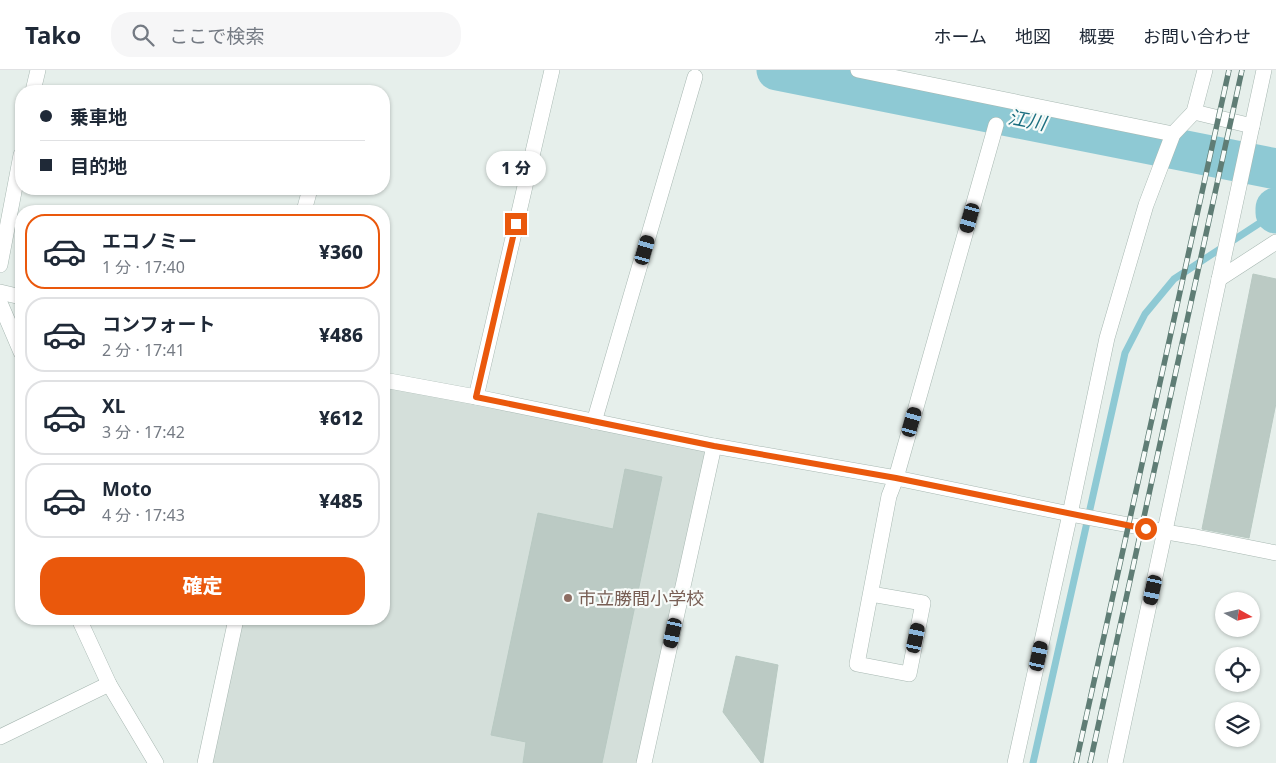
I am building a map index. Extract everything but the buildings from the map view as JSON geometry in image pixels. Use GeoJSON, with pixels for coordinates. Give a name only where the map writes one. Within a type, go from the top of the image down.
{"type":"FeatureCollection","features":[{"type":"Feature","properties":{"kind":"street"},"geometry":{"type":"LineString","coordinates":[[35,85],[38,70]]}},
{"type":"Feature","properties":{"kind":"street"},"geometry":{"type":"LineString","coordinates":[[476,397],[552,70]]}},
{"type":"Feature","properties":{"kind":"street"},"geometry":{"type":"LineString","coordinates":[[858,70],[1173,134]]}},
{"type":"Feature","properties":{"kind":"street"},"geometry":{"type":"LineString","coordinates":[[1015,763],[1107,338],[1146,205],[1173,134],[1194,112],[1205,70]]}},
{"type":"Feature","properties":{"kind":"street"},"geometry":{"type":"LineString","coordinates":[[1115,763],[1264,70]]}},
{"type":"Feature","properties":{"kind":"street"},"geometry":{"type":"LineString","coordinates":[[594,422],[695,78]]}},
{"type":"Feature","properties":{"kind":"street"},"geometry":{"type":"LineString","coordinates":[[1194,112],[1252,126]]}},
{"type":"Feature","properties":{"kind":"street"},"geometry":{"type":"LineString","coordinates":[[871,594],[923,603],[908,674],[857,664],[889,496],[896,478],[996,124]]}},
{"type":"Feature","properties":{"kind":"street"},"geometry":{"type":"LineString","coordinates":[[0,265],[15,186]]}},
{"type":"Feature","properties":{"kind":"street"},"geometry":{"type":"LineString","coordinates":[[1219,279],[1276,242]]}},
{"type":"Feature","properties":{"kind":"street"},"geometry":{"type":"LineString","coordinates":[[0,292],[15,296]]}},
{"type":"Feature","properties":{"kind":"street"},"geometry":{"type":"LineString","coordinates":[[0,303],[15,338]]}},
{"type":"Feature","properties":{"kind":"street"},"geometry":{"type":"LineString","coordinates":[[390,381],[714,446],[896,478],[1070,514],[1196,536],[1276,553]]}},
{"type":"Feature","properties":{"kind":"street"},"geometry":{"type":"LineString","coordinates":[[644,763],[714,446]]}},
{"type":"Feature","properties":{"kind":"street"},"geometry":{"type":"LineString","coordinates":[[82,625],[109,684],[156,763]]}},
{"type":"Feature","properties":{"kind":"street"},"geometry":{"type":"LineString","coordinates":[[205,763],[235,625]]}},
{"type":"Feature","properties":{"kind":"street"},"geometry":{"type":"LineString","coordinates":[[0,737],[109,684]]}},
{"type":"Feature","properties":{"kind":"shaded area"},"geometry":{"type":"Polygon","coordinates":[[[390,381],[714,446],[644,763],[205,763],[235,625],[390,625],[390,381]]]}},
{"type":"Feature","properties":{"kind":"waterway","name":"江川"},"geometry":{"type":"LineString","coordinates":[[777,70],[1276,169]]}},
{"type":"Feature","properties":{"kind":"waterway","name":"江川"},"geometry":{"type":"LineString","coordinates":[[1276,208],[1276,213]]}},
{"type":"Feature","properties":{"kind":"waterway"},"geometry":{"type":"LineString","coordinates":[[1033,763],[1125,353],[1145,314],[1174,279],[1275,213]]}},
{"type":"Feature","properties":{"kind":"railway"},"geometry":{"type":"LineString","coordinates":[[1076,763],[1229,70]]}},
{"type":"Feature","properties":{"kind":"railway"},"geometry":{"type":"LineString","coordinates":[[1090,763],[1242,70]]}},
{"type":"Feature","properties":{"kind":"place","name":"市立勝間小学校"},"geometry":{"type":"Point","coordinates":[568,598]}},
{"type":"Feature","properties":{"kind":"route"},"geometry":{"type":"LineString","coordinates":[[516,224],[476,397],[714,446],[896,478],[1146,529]]}}]}
